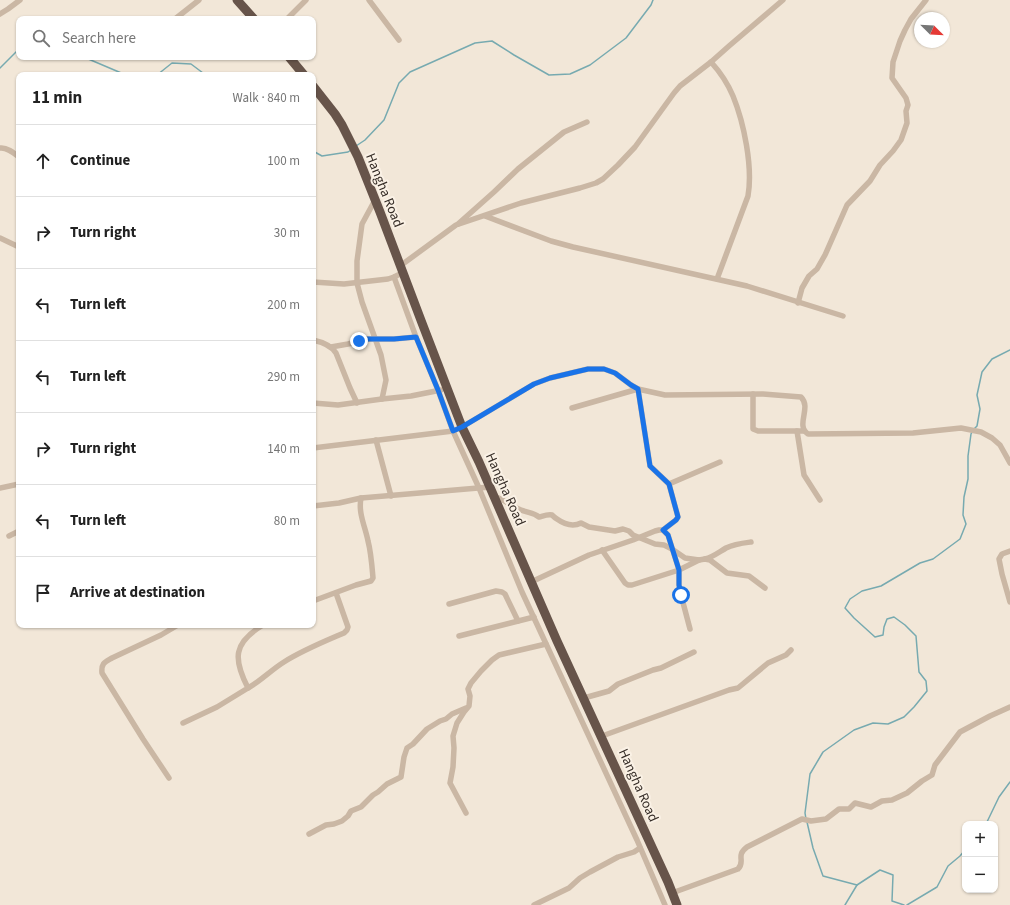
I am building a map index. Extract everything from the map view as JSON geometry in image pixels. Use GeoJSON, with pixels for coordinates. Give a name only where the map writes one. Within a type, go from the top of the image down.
{"type":"FeatureCollection","features":[{"type":"Feature","properties":{"kind":"highway"},"geometry":{"type":"LineString","coordinates":[[237,0],[251,16]]}},
{"type":"Feature","properties":{"kind":"highway"},"geometry":{"type":"LineString","coordinates":[[292,60],[302,72]]}},
{"type":"Feature","properties":{"kind":"highway","name":"Hangha Road"},"geometry":{"type":"LineString","coordinates":[[316,90],[335,114],[358,157],[401,270],[443,389],[495,497],[531,582],[668,882],[677,905]]}},
{"type":"Feature","properties":{"kind":"street"},"geometry":{"type":"LineString","coordinates":[[0,14],[20,0]]}},
{"type":"Feature","properties":{"kind":"street"},"geometry":{"type":"LineString","coordinates":[[179,16],[199,0]]}},
{"type":"Feature","properties":{"kind":"street"},"geometry":{"type":"LineString","coordinates":[[291,16],[306,0]]}},
{"type":"Feature","properties":{"kind":"street"},"geometry":{"type":"LineString","coordinates":[[369,0],[399,40]]}},
{"type":"Feature","properties":{"kind":"street"},"geometry":{"type":"LineString","coordinates":[[456,225],[521,203],[596,183],[603,179],[635,147],[680,86],[712,62],[783,0]]}},
{"type":"Feature","properties":{"kind":"street"},"geometry":{"type":"LineString","coordinates":[[798,303],[802,288],[809,276],[817,269],[825,255],[846,205],[870,181],[880,165],[901,140],[907,123],[906,111],[908,105],[906,98],[892,78],[893,62],[905,30],[911,19],[926,0]]}},
{"type":"Feature","properties":{"kind":"street"},"geometry":{"type":"LineString","coordinates":[[712,62],[721,74],[732,95],[740,117],[749,174],[748,196],[717,280]]}},
{"type":"Feature","properties":{"kind":"street"},"geometry":{"type":"LineString","coordinates":[[316,282],[344,284],[394,277],[494,192],[518,169],[564,132],[587,122]]}},
{"type":"Feature","properties":{"kind":"street"},"geometry":{"type":"LineString","coordinates":[[0,148],[10,150],[16,155]]}},
{"type":"Feature","properties":{"kind":"street"},"geometry":{"type":"LineString","coordinates":[[375,200],[362,224],[357,261],[357,283],[381,355],[386,380],[382,399]]}},
{"type":"Feature","properties":{"kind":"street"},"geometry":{"type":"LineString","coordinates":[[485,216],[573,247],[754,288],[842,316]]}},
{"type":"Feature","properties":{"kind":"street"},"geometry":{"type":"LineString","coordinates":[[0,238],[16,246]]}},
{"type":"Feature","properties":{"kind":"street"},"geometry":{"type":"LineString","coordinates":[[394,277],[416,337],[443,389],[453,431],[546,644],[640,848],[662,904]]}},
{"type":"Feature","properties":{"kind":"street"},"geometry":{"type":"LineString","coordinates":[[316,341],[331,347],[368,339],[416,337]]}},
{"type":"Feature","properties":{"kind":"street"},"geometry":{"type":"LineString","coordinates":[[331,347],[336,354],[357,403]]}},
{"type":"Feature","properties":{"kind":"street"},"geometry":{"type":"LineString","coordinates":[[316,448],[453,431],[534,384],[550,378],[588,369],[604,369],[615,373],[638,389],[665,395],[763,394],[801,397],[804,400],[805,406],[804,431]]}},
{"type":"Feature","properties":{"kind":"street"},"geometry":{"type":"LineString","coordinates":[[316,403],[338,406],[411,396],[443,389]]}},
{"type":"Feature","properties":{"kind":"street"},"geometry":{"type":"LineString","coordinates":[[572,408],[638,389]]}},
{"type":"Feature","properties":{"kind":"street"},"geometry":{"type":"LineString","coordinates":[[531,582],[602,550],[640,538],[655,531],[663,530],[678,517],[669,484],[650,466],[638,389]]}},
{"type":"Feature","properties":{"kind":"street"},"geometry":{"type":"LineString","coordinates":[[753,394],[753,429],[758,431],[804,431],[808,434],[913,434],[962,428],[981,432],[992,438],[1000,445],[1010,463]]}},
{"type":"Feature","properties":{"kind":"street"},"geometry":{"type":"LineString","coordinates":[[797,431],[804,475],[820,500]]}},
{"type":"Feature","properties":{"kind":"street"},"geometry":{"type":"LineString","coordinates":[[376,440],[391,496]]}},
{"type":"Feature","properties":{"kind":"street"},"geometry":{"type":"LineString","coordinates":[[669,484],[720,462]]}},
{"type":"Feature","properties":{"kind":"street"},"geometry":{"type":"LineString","coordinates":[[0,488],[16,485]]}},
{"type":"Feature","properties":{"kind":"street"},"geometry":{"type":"LineString","coordinates":[[316,506],[339,503],[361,498],[490,488]]}},
{"type":"Feature","properties":{"kind":"street"},"geometry":{"type":"LineString","coordinates":[[495,497],[524,512],[534,513],[539,516],[552,515],[569,525],[581,524],[589,527],[615,531],[629,531],[633,535],[640,538],[655,544],[664,545],[685,558],[710,560],[727,573],[749,576],[765,588]]}},
{"type":"Feature","properties":{"kind":"street"},"geometry":{"type":"LineString","coordinates":[[316,601],[356,584],[371,581],[369,542],[361,519],[361,498]]}},
{"type":"Feature","properties":{"kind":"street"},"geometry":{"type":"LineString","coordinates":[[663,530],[668,535],[679,570],[679,585],[690,629]]}},
{"type":"Feature","properties":{"kind":"street"},"geometry":{"type":"LineString","coordinates":[[9,536],[16,532]]}},
{"type":"Feature","properties":{"kind":"street"},"geometry":{"type":"LineString","coordinates":[[602,550],[625,583],[628,585],[679,570],[702,559],[711,557],[734,545],[751,542]]}},
{"type":"Feature","properties":{"kind":"street"},"geometry":{"type":"LineString","coordinates":[[1010,551],[1002,554],[999,559],[1010,602]]}},
{"type":"Feature","properties":{"kind":"street"},"geometry":{"type":"LineString","coordinates":[[449,604],[496,591],[502,592],[506,594],[518,621]]}},
{"type":"Feature","properties":{"kind":"street"},"geometry":{"type":"LineString","coordinates":[[183,723],[217,707],[258,683],[269,672],[283,662],[311,647],[344,633],[348,627],[336,593]]}},
{"type":"Feature","properties":{"kind":"street"},"geometry":{"type":"LineString","coordinates":[[459,636],[534,617]]}},
{"type":"Feature","properties":{"kind":"street"},"geometry":{"type":"LineString","coordinates":[[169,778],[143,740],[102,673],[102,668],[103,664],[109,660],[173,628]]}},
{"type":"Feature","properties":{"kind":"street"},"geometry":{"type":"LineString","coordinates":[[248,688],[239,664],[238,652],[248,635],[258,628]]}},
{"type":"Feature","properties":{"kind":"street"},"geometry":{"type":"LineString","coordinates":[[466,813],[450,783],[453,767],[453,736],[457,723],[469,706],[470,696],[468,689],[471,683],[492,660],[499,655],[546,644]]}},
{"type":"Feature","properties":{"kind":"street"},"geometry":{"type":"LineString","coordinates":[[602,736],[728,690],[738,688],[768,663],[786,655],[790,650]]}},
{"type":"Feature","properties":{"kind":"street"},"geometry":{"type":"LineString","coordinates":[[584,698],[609,691],[618,684],[661,668],[694,652]]}},
{"type":"Feature","properties":{"kind":"street"},"geometry":{"type":"LineString","coordinates":[[309,834],[326,825],[342,821],[351,811],[361,807],[387,784],[401,777],[407,748],[413,744],[427,729],[446,719],[452,714],[468,707]]}},
{"type":"Feature","properties":{"kind":"street"},"geometry":{"type":"LineString","coordinates":[[672,893],[738,869],[742,865],[741,854],[743,850],[802,819],[810,821],[826,819],[839,809],[850,809],[855,803],[871,807],[882,800],[892,800],[907,793],[932,774],[935,765],[960,732],[1010,707]]}},
{"type":"Feature","properties":{"kind":"street"},"geometry":{"type":"LineString","coordinates":[[534,905],[569,888],[580,878],[590,872],[618,857],[634,852],[640,848]]}},
{"type":"Feature","properties":{"kind":"waterway"},"geometry":{"type":"LineString","coordinates":[[356,146],[365,140],[384,120],[399,83],[410,72],[475,43],[492,41],[549,75],[570,74],[590,65],[626,38],[651,5],[653,0]]}},
{"type":"Feature","properties":{"kind":"waterway"},"geometry":{"type":"LineString","coordinates":[[0,68],[16,52]]}},
{"type":"Feature","properties":{"kind":"waterway"},"geometry":{"type":"LineString","coordinates":[[91,60],[119,72]]}},
{"type":"Feature","properties":{"kind":"waterway"},"geometry":{"type":"LineString","coordinates":[[161,72],[172,63],[191,64],[202,72]]}},
{"type":"Feature","properties":{"kind":"waterway"},"geometry":{"type":"LineString","coordinates":[[316,153],[322,156],[348,152],[351,150]]}},
{"type":"Feature","properties":{"kind":"waterway"},"geometry":{"type":"LineString","coordinates":[[974,429],[977,426],[980,409],[977,395],[982,372],[992,359],[1010,350]]}},
{"type":"Feature","properties":{"kind":"waterway"},"geometry":{"type":"LineString","coordinates":[[806,819],[805,813],[810,774],[823,752],[854,730],[873,723],[888,724],[904,717],[927,691],[926,681],[919,672],[916,636],[894,617],[887,619],[883,635],[875,637],[845,608],[850,599],[862,591],[881,586],[920,563],[933,559],[960,539],[966,524],[963,515],[964,497],[968,479],[968,456],[972,432]]}},
{"type":"Feature","properties":{"kind":"waterway"},"geometry":{"type":"LineString","coordinates":[[987,821],[999,797],[1010,782]]}},
{"type":"Feature","properties":{"kind":"waterway"},"geometry":{"type":"LineString","coordinates":[[807,822],[813,848],[823,876],[857,885]]}},
{"type":"Feature","properties":{"kind":"waterway"},"geometry":{"type":"LineString","coordinates":[[907,905],[937,887],[948,866],[962,854]]}},
{"type":"Feature","properties":{"kind":"waterway"},"geometry":{"type":"LineString","coordinates":[[845,905],[857,885],[880,870],[893,875],[892,901],[904,905]]}},
{"type":"Feature","properties":{"kind":"route"},"geometry":{"type":"LineString","coordinates":[[359,341],[368,339],[416,337],[453,431],[534,384],[550,378],[588,369],[604,369],[615,373],[638,389],[650,466],[669,484],[678,517],[663,530],[668,535],[679,570],[681,595]]}}]}
